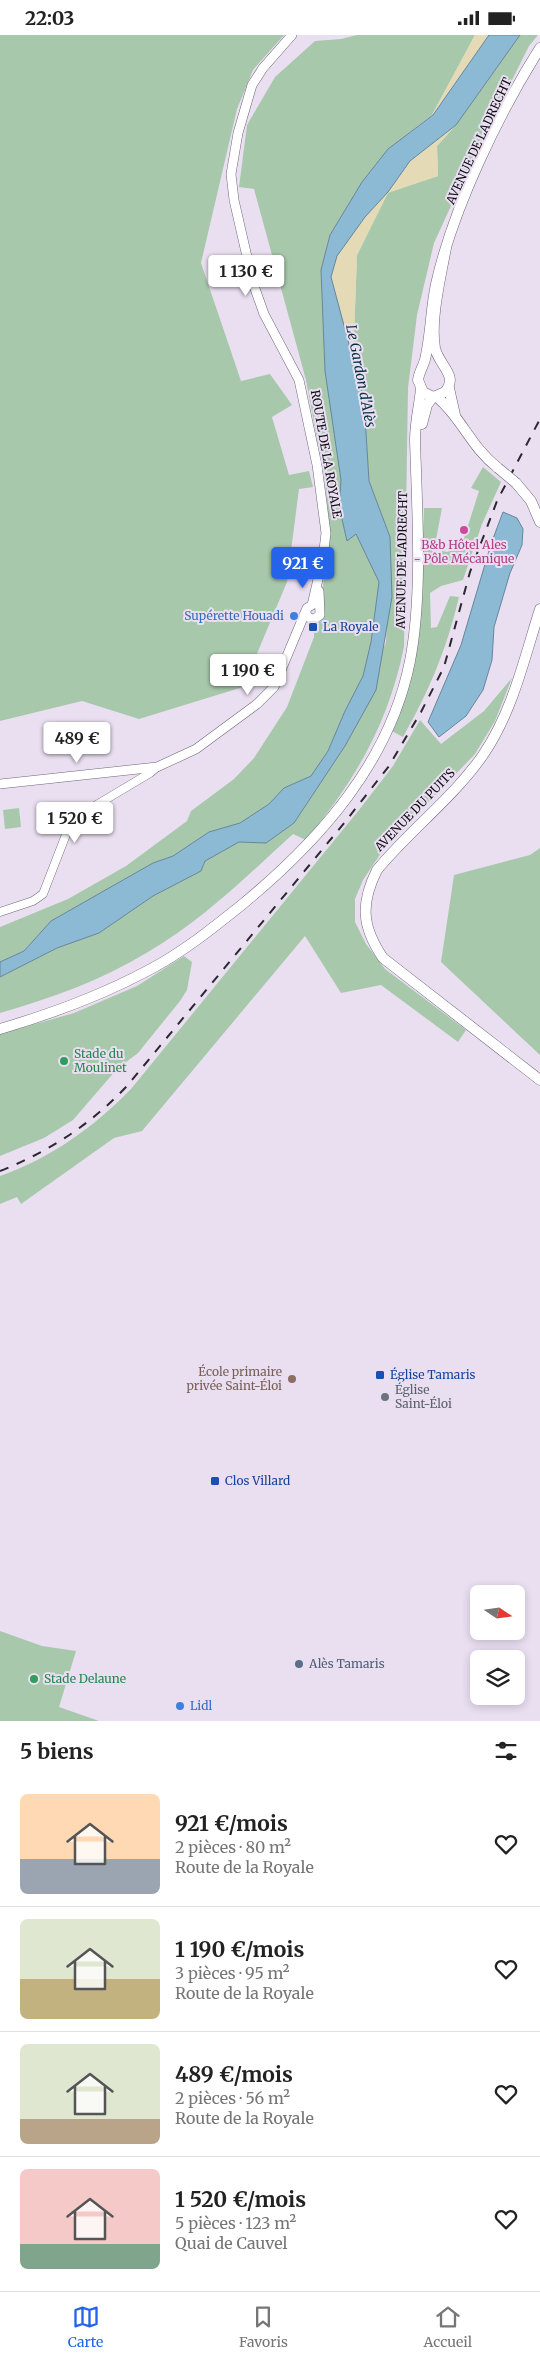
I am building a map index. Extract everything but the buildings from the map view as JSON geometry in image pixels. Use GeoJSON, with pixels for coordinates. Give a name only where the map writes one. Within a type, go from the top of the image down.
{"type":"FeatureCollection","features":[{"type":"Feature","properties":{"kind":"main road","name":"ROUTE DE LA ROYALE"},"geometry":{"type":"LineString","coordinates":[[0,784],[157,767],[196,749],[257,704],[274,687],[298,631],[312,611],[320,578],[326,519],[304,399],[299,380],[267,321],[256,291],[234,200],[231,174],[238,133],[252,85],[292,35]]}},
{"type":"Feature","properties":{"kind":"main road","name":"AVENUE DE LADRECHT"},"geometry":{"type":"LineString","coordinates":[[421,371],[427,351],[436,282],[462,202],[508,105],[540,48]]}},
{"type":"Feature","properties":{"kind":"main road","name":"AVENUE DE LADRECHT"},"geometry":{"type":"LineString","coordinates":[[444,367],[439,362],[435,345],[435,328],[439,285],[446,248]]}},
{"type":"Feature","properties":{"kind":"main road"},"geometry":{"type":"LineString","coordinates":[[455,415],[448,388],[450,377],[444,367],[434,364],[421,371],[418,380],[420,389],[426,395],[435,397],[455,415],[473,444],[526,493],[538,514],[540,522]]}},
{"type":"Feature","properties":{"kind":"main road"},"geometry":{"type":"LineString","coordinates":[[435,397],[448,388]]}},
{"type":"Feature","properties":{"kind":"main road","name":"AVENUE DE LADRECHT"},"geometry":{"type":"LineString","coordinates":[[0,1029],[38,1018],[98,995],[148,971],[195,942],[271,880],[304,850],[349,796],[383,739],[410,662],[416,590],[416,421],[420,389]]}},
{"type":"Feature","properties":{"kind":"main road","name":"AVENUE DE LADRECHT"},"geometry":{"type":"LineString","coordinates":[[417,457],[422,417],[435,397]]}},
{"type":"Feature","properties":{"kind":"main road","name":"AVENUE DU PUITS"},"geometry":{"type":"LineString","coordinates":[[540,609],[512,699],[503,721],[483,755],[376,870],[368,887],[365,903],[368,934],[382,958],[540,1080]]}},
{"type":"Feature","properties":{"kind":"street"},"geometry":{"type":"LineString","coordinates":[[0,912],[28,903],[43,894],[67,832],[78,816],[157,767]]}},
{"type":"Feature","properties":{"kind":"green space"},"geometry":{"type":"Polygon","coordinates":[[[0,35],[284,35],[253,70],[237,109],[201,263],[241,381],[270,374],[292,405],[272,417],[289,475],[309,471],[313,487],[299,489],[287,582],[243,687],[139,719],[82,701],[0,721],[0,35]]]}},
{"type":"Feature","properties":{"kind":"green space"},"geometry":{"type":"Polygon","coordinates":[[[357,35],[475,35],[432,115],[388,149],[362,182],[330,235],[321,270],[325,371],[342,480],[339,506],[347,540],[356,534],[379,582],[371,642],[363,676],[345,711],[328,751],[311,776],[284,788],[269,804],[240,823],[209,832],[173,856],[153,863],[51,921],[24,951],[0,962],[0,927],[68,899],[126,866],[187,821],[191,811],[234,779],[254,758],[287,707],[314,637],[314,625],[321,621],[324,612],[322,593],[330,531],[325,482],[306,380],[254,189],[239,187],[247,125],[275,77],[315,41],[341,39],[357,35]]]}},
{"type":"Feature","properties":{"kind":"green space"},"geometry":{"type":"Polygon","coordinates":[[[520,35],[538,35],[529,46],[472,160],[434,243],[417,315],[408,388],[404,647],[389,702],[367,750],[340,795],[306,840],[293,834],[224,897],[168,940],[131,962],[95,980],[0,1013],[0,977],[57,948],[99,933],[153,896],[201,871],[205,861],[239,842],[266,843],[294,823],[345,746],[386,642],[390,537],[369,481],[364,400],[353,361],[357,255],[388,192],[438,176],[437,146],[456,125],[520,35]]]}},
{"type":"Feature","properties":{"kind":"green space"},"geometry":{"type":"Polygon","coordinates":[[[483,467],[501,482],[482,524],[463,580],[441,586],[430,593],[431,628],[437,627],[450,596],[459,597],[449,635],[436,669],[403,737],[390,730],[421,593],[424,508],[442,508],[434,550],[442,554],[442,551],[448,552],[452,548],[460,551],[479,491],[471,488],[483,467]]]}},
{"type":"Feature","properties":{"kind":"green space"},"geometry":{"type":"Polygon","coordinates":[[[512,678],[495,721],[475,754],[385,847],[363,880],[355,899],[355,922],[366,944],[385,969],[466,1030],[458,1042],[381,985],[341,993],[305,936],[142,1131],[114,1138],[21,1204],[17,1197],[0,1204],[0,1176],[37,1160],[71,1140],[102,1116],[131,1089],[359,810],[393,766],[420,720],[441,744],[484,711],[512,678]]]}},
{"type":"Feature","properties":{"kind":"green space"},"geometry":{"type":"Polygon","coordinates":[[[19,808],[21,827],[5,829],[3,810],[19,808]]]}},
{"type":"Feature","properties":{"kind":"green space"},"geometry":{"type":"Polygon","coordinates":[[[540,848],[540,1055],[441,962],[454,875],[530,855],[540,848]]]}},
{"type":"Feature","properties":{"kind":"green space","name":"Stade du Moulinet"},"geometry":{"type":"Polygon","coordinates":[[[184,956],[192,962],[187,990],[138,1053],[117,1069],[73,1120],[44,1138],[0,1156],[0,1034],[74,1013],[137,986],[184,956]]]}},
{"type":"Feature","properties":{"kind":"green space","name":"Stade Delaune"},"geometry":{"type":"Polygon","coordinates":[[[0,1631],[42,1646],[76,1651],[59,1707],[99,1721],[0,1721],[0,1631]]]}},
{"type":"Feature","properties":{"kind":"sand"},"geometry":{"type":"Polygon","coordinates":[[[475,35],[489,35],[432,115],[475,35]]]}},
{"type":"Feature","properties":{"kind":"sand"},"geometry":{"type":"Polygon","coordinates":[[[456,125],[437,146],[438,176],[388,193],[357,255],[353,361],[331,278],[337,256],[365,217],[388,192],[410,162],[456,125]]]}},
{"type":"Feature","properties":{"kind":"water"},"geometry":{"type":"Polygon","coordinates":[[[489,35],[520,35],[456,125],[410,161],[388,192],[365,217],[337,256],[331,277],[364,400],[369,481],[390,537],[392,597],[376,690],[345,746],[294,823],[266,843],[239,842],[205,861],[201,871],[153,896],[99,933],[57,948],[0,977],[0,962],[24,951],[51,921],[153,863],[173,856],[209,832],[240,823],[269,804],[284,788],[311,776],[328,751],[345,711],[363,676],[371,642],[379,582],[356,534],[347,541],[339,506],[341,480],[325,371],[321,270],[330,235],[362,182],[388,149],[433,115],[489,35]]]}},
{"type":"Feature","properties":{"kind":"water"},"geometry":{"type":"Polygon","coordinates":[[[503,512],[517,518],[523,529],[522,545],[510,573],[494,627],[492,660],[483,690],[466,716],[439,737],[428,722],[461,645],[491,544],[503,512]]]}},
{"type":"Feature","properties":{"kind":"railway"},"geometry":{"type":"LineString","coordinates":[[0,1171],[36,1155],[68,1136],[99,1113],[127,1086],[389,766],[421,712],[444,667],[470,572],[497,501],[540,419]]}},
{"type":"Feature","properties":{"kind":"place","name":"B&b Hôtel Ales - Pôle Mécanique"},"geometry":{"type":"Point","coordinates":[464,530]}},
{"type":"Feature","properties":{"kind":"place","name":"Supérette Houadi"},"geometry":{"type":"Point","coordinates":[294,616]}},
{"type":"Feature","properties":{"kind":"place","name":"La Royale"},"geometry":{"type":"Point","coordinates":[313,627]}},
{"type":"Feature","properties":{"kind":"place","name":"Stade du Moulinet"},"geometry":{"type":"Point","coordinates":[64,1061]}},
{"type":"Feature","properties":{"kind":"place","name":"Église Tamaris"},"geometry":{"type":"Point","coordinates":[380,1375]}},
{"type":"Feature","properties":{"kind":"place","name":"École primaire privée Saint-Éloi"},"geometry":{"type":"Point","coordinates":[292,1379]}},
{"type":"Feature","properties":{"kind":"place","name":"Église Saint-Éloi"},"geometry":{"type":"Point","coordinates":[385,1397]}},
{"type":"Feature","properties":{"kind":"place","name":"Clos Villard"},"geometry":{"type":"Point","coordinates":[215,1481]}},
{"type":"Feature","properties":{"kind":"place","name":"Alès Tamaris"},"geometry":{"type":"Point","coordinates":[299,1664]}},
{"type":"Feature","properties":{"kind":"place","name":"Stade Delaune"},"geometry":{"type":"Point","coordinates":[34,1679]}},
{"type":"Feature","properties":{"kind":"place","name":"Lidl"},"geometry":{"type":"Point","coordinates":[180,1706]}},
{"type":"Feature","properties":{"kind":"water label","name":"Le Gardon d'Alès"},"geometry":{"type":"Point","coordinates":[361,376]}}]}
